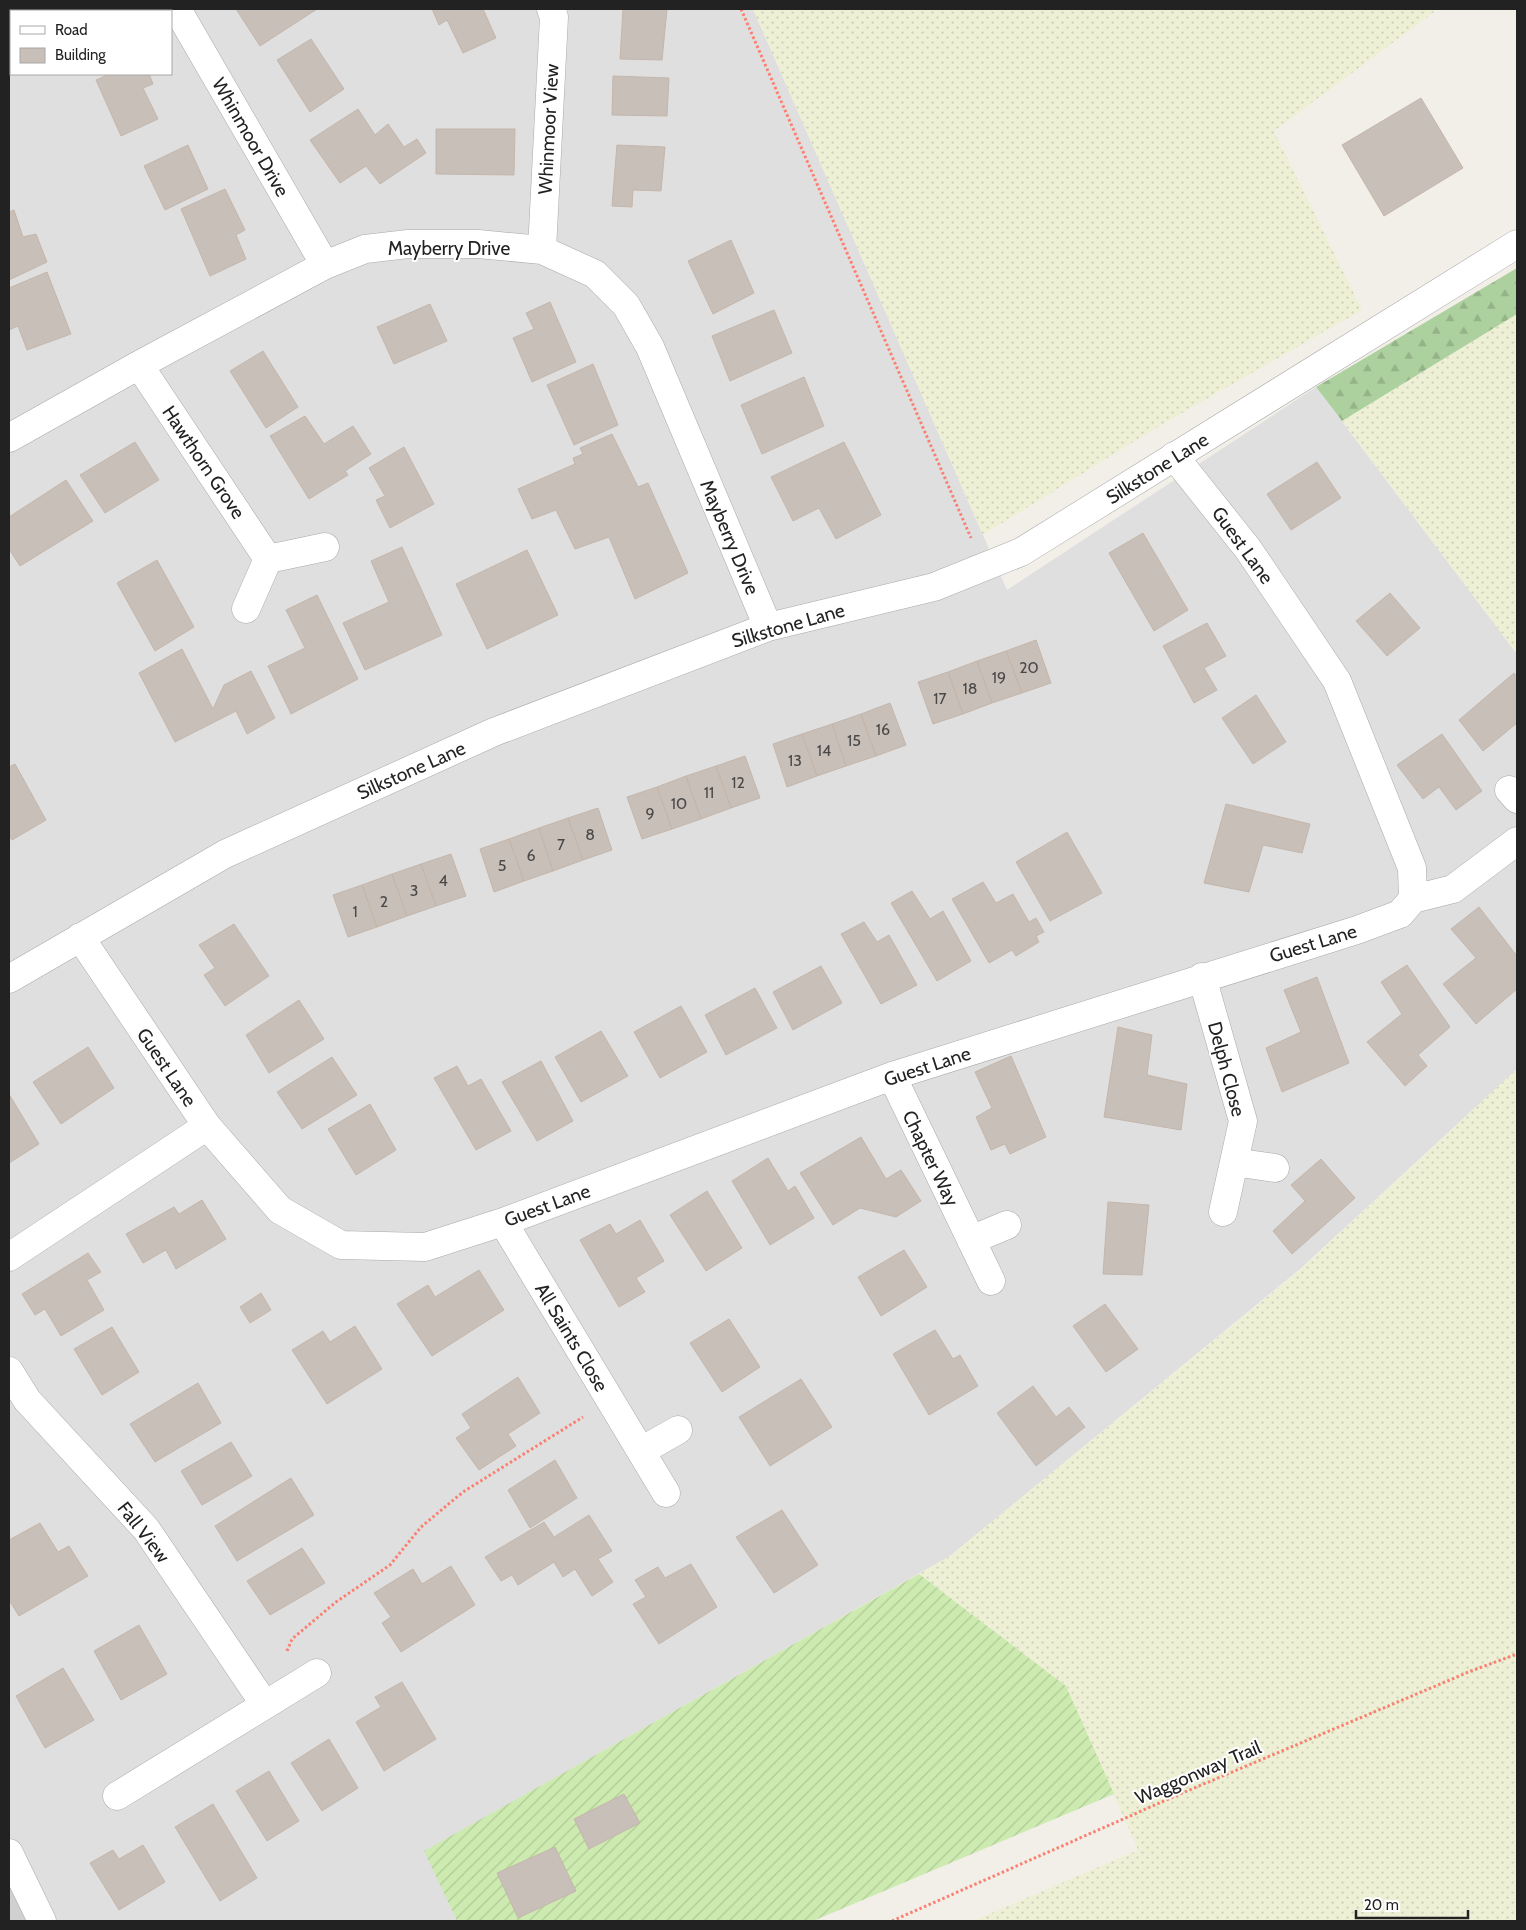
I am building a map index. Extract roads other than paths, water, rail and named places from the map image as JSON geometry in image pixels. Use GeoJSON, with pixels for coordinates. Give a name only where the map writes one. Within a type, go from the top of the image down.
{"type":"FeatureCollection","features":[{"type":"Feature","properties":{"kind":"street","name":"Whinmoor Drive"},"geometry":{"type":"LineString","coordinates":[[177,9],[325,265]]}},
{"type":"Feature","properties":{"kind":"street","name":"Whinmoor View"},"geometry":{"type":"LineString","coordinates":[[542,250],[554,17],[551,9]]}},
{"type":"Feature","properties":{"kind":"street","name":"Mayberry Drive"},"geometry":{"type":"LineString","coordinates":[[9,438],[139,365],[325,265],[366,249],[408,244],[478,244],[542,250],[596,274],[626,305],[650,347],[768,627]]}},
{"type":"Feature","properties":{"kind":"street","name":"Silkstone Lane"},"geometry":{"type":"LineString","coordinates":[[9,979],[225,854],[494,732],[768,627],[934,587],[1021,552],[1517,244]]}},
{"type":"Feature","properties":{"kind":"street","name":"Hawthorn Grove"},"geometry":{"type":"LineString","coordinates":[[139,365],[268,559]]}},
{"type":"Feature","properties":{"kind":"street","name":"Guest Lane"},"geometry":{"type":"LineString","coordinates":[[80,937],[207,1126],[280,1210],[341,1245],[425,1247],[503,1222],[892,1076],[1356,930],[1400,914],[1413,899],[1412,868],[1336,681],[1248,549],[1174,456]]}},
{"type":"Feature","properties":{"kind":"street"},"geometry":{"type":"LineString","coordinates":[[246,609],[268,559],[325,547]]}},
{"type":"Feature","properties":{"kind":"street"},"geometry":{"type":"LineString","coordinates":[[1413,899],[1453,889],[1517,841]]}},
{"type":"Feature","properties":{"kind":"street","name":"Delph Close"},"geometry":{"type":"LineString","coordinates":[[1202,977],[1243,1121],[1223,1212]]}},
{"type":"Feature","properties":{"kind":"street","name":"Chapter Way"},"geometry":{"type":"LineString","coordinates":[[892,1076],[991,1281]]}},
{"type":"Feature","properties":{"kind":"street"},"geometry":{"type":"LineString","coordinates":[[9,1256],[207,1126]]}},
{"type":"Feature","properties":{"kind":"street"},"geometry":{"type":"LineString","coordinates":[[1234,1162],[1275,1168]]}},
{"type":"Feature","properties":{"kind":"street","name":"All Saints Close"},"geometry":{"type":"LineString","coordinates":[[503,1222],[666,1493]]}},
{"type":"Feature","properties":{"kind":"street"},"geometry":{"type":"LineString","coordinates":[[971,1240],[1006,1225]]}},
{"type":"Feature","properties":{"kind":"street","name":"Fall View"},"geometry":{"type":"LineString","coordinates":[[9,1371],[26,1400],[146,1529],[265,1705]]}},
{"type":"Feature","properties":{"kind":"street"},"geometry":{"type":"LineString","coordinates":[[641,1451],[678,1430]]}},
{"type":"Feature","properties":{"kind":"street"},"geometry":{"type":"LineString","coordinates":[[117,1796],[317,1673]]}},
{"type":"Feature","properties":{"kind":"street"},"geometry":{"type":"LineString","coordinates":[[9,1853],[42,1921]]}}]}
